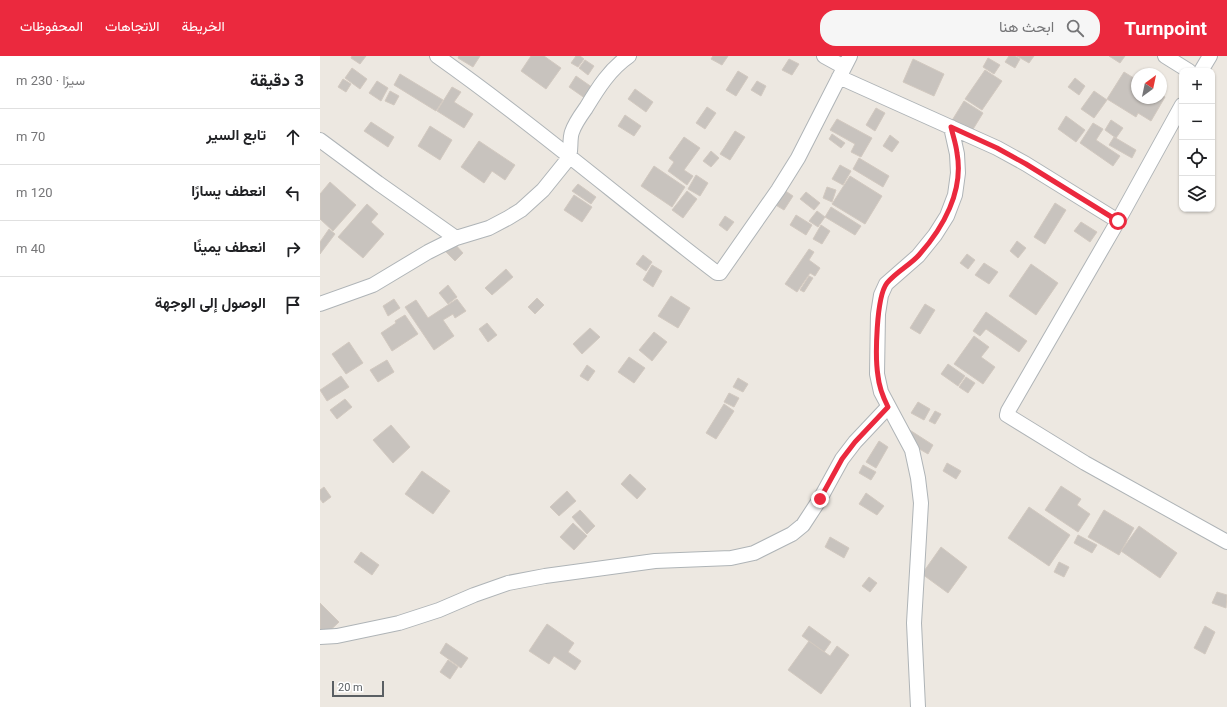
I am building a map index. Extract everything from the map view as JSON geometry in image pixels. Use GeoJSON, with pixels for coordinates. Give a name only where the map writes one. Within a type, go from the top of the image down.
{"type":"FeatureCollection","features":[{"type":"Feature","properties":{"kind":"street"},"geometry":{"type":"LineString","coordinates":[[437,56],[479,86],[655,226],[717,273],[720,273],[778,190],[798,158],[845,67]]}},
{"type":"Feature","properties":{"kind":"street"},"geometry":{"type":"LineString","coordinates":[[320,304],[373,285],[428,252],[456,238],[489,228],[521,210],[543,190],[569,157],[569,144],[572,132],[579,119],[604,81],[616,67],[629,56]]}},
{"type":"Feature","properties":{"kind":"street"},"geometry":{"type":"LineString","coordinates":[[824,56],[951,127],[997,148],[1026,164],[1118,221]]}},
{"type":"Feature","properties":{"kind":"street"},"geometry":{"type":"LineString","coordinates":[[1165,56],[1184,68]]}},
{"type":"Feature","properties":{"kind":"street"},"geometry":{"type":"LineString","coordinates":[[1203,68],[1210,56]]}},
{"type":"Feature","properties":{"kind":"street"},"geometry":{"type":"LineString","coordinates":[[1179,110],[1118,221],[1007,415],[1085,464],[1227,542]]}},
{"type":"Feature","properties":{"kind":"street"},"geometry":{"type":"LineString","coordinates":[[918,707],[914,623],[921,504],[918,478],[912,450],[881,392],[877,374],[878,322],[882,295],[886,284],[918,256],[935,235],[947,216],[955,195],[958,173],[958,154],[951,127]]}},
{"type":"Feature","properties":{"kind":"street"},"geometry":{"type":"LineString","coordinates":[[320,140],[456,238]]}},
{"type":"Feature","properties":{"kind":"street"},"geometry":{"type":"LineString","coordinates":[[320,637],[337,636],[399,623],[439,610],[474,595],[508,583],[545,576],[655,561],[731,558],[754,553],[792,534],[803,524],[823,494],[842,459],[855,442],[888,407]]}},
{"type":"Feature","properties":{"kind":"building"},"geometry":{"type":"Polygon","coordinates":[[[352,56],[366,56],[360,64],[351,58],[352,56]]]}},
{"type":"Feature","properties":{"kind":"building"},"geometry":{"type":"Polygon","coordinates":[[[459,56],[480,56],[473,67],[458,58],[459,56]]]}},
{"type":"Feature","properties":{"kind":"building"},"geometry":{"type":"Polygon","coordinates":[[[531,56],[544,56],[561,68],[546,89],[521,71],[531,56]]]}},
{"type":"Feature","properties":{"kind":"building"},"geometry":{"type":"Polygon","coordinates":[[[576,56],[580,56],[584,59],[578,67],[571,63],[576,56]]]}},
{"type":"Feature","properties":{"kind":"building"},"geometry":{"type":"Polygon","coordinates":[[[713,56],[728,56],[722,65],[711,59],[713,56]]]}},
{"type":"Feature","properties":{"kind":"building"},"geometry":{"type":"Polygon","coordinates":[[[1009,56],[1015,56],[1020,59],[1015,68],[1005,62],[1009,56]]]}},
{"type":"Feature","properties":{"kind":"building"},"geometry":{"type":"Polygon","coordinates":[[[1017,56],[1034,56],[1029,63],[1017,56]]]}},
{"type":"Feature","properties":{"kind":"building"},"geometry":{"type":"Polygon","coordinates":[[[1109,56],[1125,56],[1120,63],[1109,56]]]}},
{"type":"Feature","properties":{"kind":"building"},"geometry":{"type":"Polygon","coordinates":[[[988,58],[1000,65],[994,74],[983,67],[988,58]]]}},
{"type":"Feature","properties":{"kind":"building"},"geometry":{"type":"Polygon","coordinates":[[[789,59],[799,64],[792,75],[782,70],[789,59]]]}},
{"type":"Feature","properties":{"kind":"building"},"geometry":{"type":"Polygon","coordinates":[[[913,59],[944,74],[934,96],[903,82],[913,59]]]}},
{"type":"Feature","properties":{"kind":"building"},"geometry":{"type":"Polygon","coordinates":[[[585,60],[594,66],[588,75],[579,68],[585,60]]]}},
{"type":"Feature","properties":{"kind":"building"},"geometry":{"type":"Polygon","coordinates":[[[352,68],[367,79],[360,89],[345,78],[352,68]]]}},
{"type":"Feature","properties":{"kind":"building"},"geometry":{"type":"Polygon","coordinates":[[[985,70],[1002,81],[982,110],[965,99],[985,70]]]}},
{"type":"Feature","properties":{"kind":"building"},"geometry":{"type":"Polygon","coordinates":[[[738,71],[748,77],[736,96],[726,90],[738,71]]]}},
{"type":"Feature","properties":{"kind":"building"},"geometry":{"type":"Polygon","coordinates":[[[1124,72],[1131,76],[1131,104],[1161,104],[1151,121],[1138,113],[1136,117],[1107,99],[1124,72]]]}},
{"type":"Feature","properties":{"kind":"building"},"geometry":{"type":"Polygon","coordinates":[[[400,74],[443,100],[436,111],[394,85],[400,74]]]}},
{"type":"Feature","properties":{"kind":"building"},"geometry":{"type":"Polygon","coordinates":[[[576,76],[596,90],[589,101],[569,87],[576,76]]]}},
{"type":"Feature","properties":{"kind":"building"},"geometry":{"type":"Polygon","coordinates":[[[1075,78],[1085,86],[1079,95],[1068,87],[1075,78]]]}},
{"type":"Feature","properties":{"kind":"building"},"geometry":{"type":"Polygon","coordinates":[[[343,79],[351,84],[346,92],[338,87],[343,79]]]}},
{"type":"Feature","properties":{"kind":"building"},"geometry":{"type":"Polygon","coordinates":[[[377,81],[388,88],[381,101],[369,93],[377,81]]]}},
{"type":"Feature","properties":{"kind":"building"},"geometry":{"type":"Polygon","coordinates":[[[757,81],[766,86],[761,96],[751,90],[757,81]]]}},
{"type":"Feature","properties":{"kind":"building"},"geometry":{"type":"Polygon","coordinates":[[[452,87],[461,92],[454,102],[473,114],[464,128],[437,111],[452,87]]]}},
{"type":"Feature","properties":{"kind":"building"},"geometry":{"type":"Polygon","coordinates":[[[635,89],[653,102],[646,112],[628,99],[635,89]]]}},
{"type":"Feature","properties":{"kind":"building"},"geometry":{"type":"Polygon","coordinates":[[[390,91],[399,96],[394,105],[385,101],[390,91]]]}},
{"type":"Feature","properties":{"kind":"building"},"geometry":{"type":"Polygon","coordinates":[[[1094,91],[1107,100],[1094,118],[1081,109],[1094,91]]]}},
{"type":"Feature","properties":{"kind":"building"},"geometry":{"type":"Polygon","coordinates":[[[964,101],[983,113],[967,139],[948,127],[964,101]]]}},
{"type":"Feature","properties":{"kind":"building"},"geometry":{"type":"Polygon","coordinates":[[[707,107],[716,113],[705,129],[696,123],[707,107]]]}},
{"type":"Feature","properties":{"kind":"building"},"geometry":{"type":"Polygon","coordinates":[[[876,108],[885,113],[875,131],[866,125],[876,108]]]}},
{"type":"Feature","properties":{"kind":"building"},"geometry":{"type":"Polygon","coordinates":[[[625,115],[641,126],[634,136],[618,126],[625,115]]]}},
{"type":"Feature","properties":{"kind":"building"},"geometry":{"type":"Polygon","coordinates":[[[1066,116],[1085,130],[1076,142],[1058,129],[1066,116]]]}},
{"type":"Feature","properties":{"kind":"building"},"geometry":{"type":"Polygon","coordinates":[[[837,119],[872,138],[861,157],[851,152],[855,144],[830,130],[837,119]]]}},
{"type":"Feature","properties":{"kind":"building"},"geometry":{"type":"Polygon","coordinates":[[[1111,120],[1123,128],[1116,138],[1105,130],[1111,120]]]}},
{"type":"Feature","properties":{"kind":"building"},"geometry":{"type":"Polygon","coordinates":[[[371,122],[394,137],[388,147],[364,131],[371,122]]]}},
{"type":"Feature","properties":{"kind":"building"},"geometry":{"type":"Polygon","coordinates":[[[1093,123],[1103,129],[1096,140],[1120,156],[1113,166],[1080,143],[1093,123]]]}},
{"type":"Feature","properties":{"kind":"building"},"geometry":{"type":"Polygon","coordinates":[[[430,126],[452,140],[440,160],[418,146],[430,126]]]}},
{"type":"Feature","properties":{"kind":"building"},"geometry":{"type":"Polygon","coordinates":[[[735,131],[745,137],[730,160],[720,154],[735,131]]]}},
{"type":"Feature","properties":{"kind":"building"},"geometry":{"type":"Polygon","coordinates":[[[832,134],[845,143],[841,148],[829,139],[832,134]]]}},
{"type":"Feature","properties":{"kind":"building"},"geometry":{"type":"Polygon","coordinates":[[[890,135],[899,142],[892,152],[883,146],[890,135]]]}},
{"type":"Feature","properties":{"kind":"building"},"geometry":{"type":"Polygon","coordinates":[[[684,137],[700,148],[684,170],[693,176],[687,185],[668,171],[674,162],[669,158],[684,137]]]}},
{"type":"Feature","properties":{"kind":"building"},"geometry":{"type":"Polygon","coordinates":[[[1114,137],[1136,150],[1132,158],[1109,145],[1114,137]]]}},
{"type":"Feature","properties":{"kind":"building"},"geometry":{"type":"Polygon","coordinates":[[[479,141],[515,165],[505,180],[492,171],[484,183],[461,167],[479,141]]]}},
{"type":"Feature","properties":{"kind":"building"},"geometry":{"type":"Polygon","coordinates":[[[711,151],[719,158],[711,167],[703,161],[711,151]]]}},
{"type":"Feature","properties":{"kind":"building"},"geometry":{"type":"Polygon","coordinates":[[[859,158],[889,176],[883,187],[853,169],[859,158]]]}},
{"type":"Feature","properties":{"kind":"building"},"geometry":{"type":"Polygon","coordinates":[[[840,165],[851,171],[843,185],[832,179],[840,165]]]}},
{"type":"Feature","properties":{"kind":"building"},"geometry":{"type":"Polygon","coordinates":[[[654,166],[685,187],[672,207],[641,186],[654,166]]]}},
{"type":"Feature","properties":{"kind":"building"},"geometry":{"type":"Polygon","coordinates":[[[696,175],[708,183],[700,196],[688,189],[696,175]]]}},
{"type":"Feature","properties":{"kind":"building"},"geometry":{"type":"Polygon","coordinates":[[[850,176],[882,196],[865,224],[832,204],[850,176]]]}},
{"type":"Feature","properties":{"kind":"building"},"geometry":{"type":"Polygon","coordinates":[[[330,182],[356,205],[333,231],[320,219],[320,194],[330,182]]]}},
{"type":"Feature","properties":{"kind":"building"},"geometry":{"type":"Polygon","coordinates":[[[578,184],[596,197],[591,204],[572,191],[578,184]]]}},
{"type":"Feature","properties":{"kind":"building"},"geometry":{"type":"Polygon","coordinates":[[[827,187],[836,190],[832,202],[823,198],[827,187]]]}},
{"type":"Feature","properties":{"kind":"building"},"geometry":{"type":"Polygon","coordinates":[[[784,190],[793,196],[784,210],[774,204],[784,190]]]}},
{"type":"Feature","properties":{"kind":"building"},"geometry":{"type":"Polygon","coordinates":[[[687,191],[697,199],[683,218],[672,210],[687,191]]]}},
{"type":"Feature","properties":{"kind":"building"},"geometry":{"type":"Polygon","coordinates":[[[806,192],[820,203],[814,210],[800,199],[806,192]]]}},
{"type":"Feature","properties":{"kind":"building"},"geometry":{"type":"Polygon","coordinates":[[[574,195],[592,207],[582,222],[564,210],[574,195]]]}},
{"type":"Feature","properties":{"kind":"building"},"geometry":{"type":"Polygon","coordinates":[[[1055,203],[1066,210],[1045,244],[1034,237],[1055,203]]]}},
{"type":"Feature","properties":{"kind":"building"},"geometry":{"type":"Polygon","coordinates":[[[367,204],[378,214],[371,222],[384,234],[363,258],[338,237],[367,204]]]}},
{"type":"Feature","properties":{"kind":"building"},"geometry":{"type":"Polygon","coordinates":[[[831,207],[861,226],[855,235],[825,217],[831,207]]]}},
{"type":"Feature","properties":{"kind":"building"},"geometry":{"type":"Polygon","coordinates":[[[817,211],[825,217],[818,227],[809,221],[817,211]]]}},
{"type":"Feature","properties":{"kind":"building"},"geometry":{"type":"Polygon","coordinates":[[[796,215],[812,225],[806,235],[790,225],[796,215]]]}},
{"type":"Feature","properties":{"kind":"building"},"geometry":{"type":"Polygon","coordinates":[[[725,216],[734,222],[727,231],[719,225],[725,216]]]}},
{"type":"Feature","properties":{"kind":"building"},"geometry":{"type":"Polygon","coordinates":[[[1081,222],[1097,232],[1090,242],[1074,231],[1081,222]]]}},
{"type":"Feature","properties":{"kind":"building"},"geometry":{"type":"Polygon","coordinates":[[[821,225],[830,231],[822,244],[813,239],[821,225]]]}},
{"type":"Feature","properties":{"kind":"building"},"geometry":{"type":"Polygon","coordinates":[[[329,229],[335,234],[320,254],[320,242],[329,229]]]}},
{"type":"Feature","properties":{"kind":"building"},"geometry":{"type":"Polygon","coordinates":[[[1017,241],[1026,248],[1018,258],[1010,251],[1017,241]]]}},
{"type":"Feature","properties":{"kind":"building"},"geometry":{"type":"Polygon","coordinates":[[[454,243],[463,253],[455,261],[445,251],[454,243]]]}},
{"type":"Feature","properties":{"kind":"building"},"geometry":{"type":"Polygon","coordinates":[[[809,249],[814,252],[809,260],[820,268],[815,276],[810,273],[797,292],[785,284],[809,249]]]}},
{"type":"Feature","properties":{"kind":"building"},"geometry":{"type":"Polygon","coordinates":[[[967,254],[975,260],[968,269],[960,263],[967,254]]]}},
{"type":"Feature","properties":{"kind":"building"},"geometry":{"type":"Polygon","coordinates":[[[643,255],[652,262],[646,271],[636,264],[643,255]]]}},
{"type":"Feature","properties":{"kind":"building"},"geometry":{"type":"Polygon","coordinates":[[[984,263],[998,272],[989,284],[975,275],[984,263]]]}},
{"type":"Feature","properties":{"kind":"building"},"geometry":{"type":"Polygon","coordinates":[[[1031,264],[1058,283],[1036,315],[1009,296],[1031,264]]]}},
{"type":"Feature","properties":{"kind":"building"},"geometry":{"type":"Polygon","coordinates":[[[652,265],[662,271],[653,287],[643,280],[652,265]]]}},
{"type":"Feature","properties":{"kind":"building"},"geometry":{"type":"Polygon","coordinates":[[[506,269],[513,277],[492,295],[485,288],[506,269]]]}},
{"type":"Feature","properties":{"kind":"building"},"geometry":{"type":"Polygon","coordinates":[[[809,276],[813,278],[804,292],[800,290],[809,276]]]}},
{"type":"Feature","properties":{"kind":"building"},"geometry":{"type":"Polygon","coordinates":[[[448,285],[457,297],[448,304],[439,293],[448,285]]]}},
{"type":"Feature","properties":{"kind":"building"},"geometry":{"type":"Polygon","coordinates":[[[671,296],[690,308],[678,328],[658,316],[671,296]]]}},
{"type":"Feature","properties":{"kind":"building"},"geometry":{"type":"Polygon","coordinates":[[[537,298],[544,305],[535,314],[528,307],[537,298]]]}},
{"type":"Feature","properties":{"kind":"building"},"geometry":{"type":"Polygon","coordinates":[[[394,299],[400,308],[388,316],[383,306],[394,299]]]}},
{"type":"Feature","properties":{"kind":"building"},"geometry":{"type":"Polygon","coordinates":[[[457,299],[466,311],[455,318],[453,314],[443,320],[454,336],[434,350],[405,307],[416,300],[428,318],[457,299]]]}},
{"type":"Feature","properties":{"kind":"building"},"geometry":{"type":"Polygon","coordinates":[[[925,304],[935,310],[920,334],[910,328],[925,304]]]}},
{"type":"Feature","properties":{"kind":"building"},"geometry":{"type":"Polygon","coordinates":[[[986,312],[1027,341],[1019,352],[986,329],[980,336],[973,331],[986,312]]]}},
{"type":"Feature","properties":{"kind":"building"},"geometry":{"type":"Polygon","coordinates":[[[405,315],[418,334],[392,351],[381,333],[405,315]]]}},
{"type":"Feature","properties":{"kind":"building"},"geometry":{"type":"Polygon","coordinates":[[[487,323],[497,335],[488,342],[479,329],[487,323]]]}},
{"type":"Feature","properties":{"kind":"building"},"geometry":{"type":"Polygon","coordinates":[[[590,328],[600,337],[582,354],[573,344],[590,328]]]}},
{"type":"Feature","properties":{"kind":"building"},"geometry":{"type":"Polygon","coordinates":[[[654,332],[667,342],[652,361],[639,350],[654,332]]]}},
{"type":"Feature","properties":{"kind":"building"},"geometry":{"type":"Polygon","coordinates":[[[974,336],[989,347],[981,357],[995,367],[983,384],[954,364],[974,336]]]}},
{"type":"Feature","properties":{"kind":"building"},"geometry":{"type":"Polygon","coordinates":[[[349,342],[363,363],[346,374],[332,354],[349,342]]]}},
{"type":"Feature","properties":{"kind":"building"},"geometry":{"type":"Polygon","coordinates":[[[629,357],[645,368],[634,383],[618,372],[629,357]]]}},
{"type":"Feature","properties":{"kind":"building"},"geometry":{"type":"Polygon","coordinates":[[[387,360],[394,372],[378,382],[370,370],[387,360]]]}},
{"type":"Feature","properties":{"kind":"building"},"geometry":{"type":"Polygon","coordinates":[[[948,364],[965,376],[958,386],[941,374],[948,364]]]}},
{"type":"Feature","properties":{"kind":"building"},"geometry":{"type":"Polygon","coordinates":[[[587,365],[595,371],[588,381],[580,376],[587,365]]]}},
{"type":"Feature","properties":{"kind":"building"},"geometry":{"type":"Polygon","coordinates":[[[341,376],[349,387],[327,401],[320,390],[341,376]]]}},
{"type":"Feature","properties":{"kind":"building"},"geometry":{"type":"Polygon","coordinates":[[[966,377],[975,383],[968,393],[959,387],[966,377]]]}},
{"type":"Feature","properties":{"kind":"building"},"geometry":{"type":"Polygon","coordinates":[[[738,378],[748,384],[743,392],[733,387],[738,378]]]}},
{"type":"Feature","properties":{"kind":"building"},"geometry":{"type":"Polygon","coordinates":[[[729,393],[739,398],[734,407],[724,402],[729,393]]]}},
{"type":"Feature","properties":{"kind":"building"},"geometry":{"type":"Polygon","coordinates":[[[345,399],[352,407],[337,419],[330,410],[345,399]]]}},
{"type":"Feature","properties":{"kind":"building"},"geometry":{"type":"Polygon","coordinates":[[[918,402],[930,409],[924,420],[911,413],[918,402]]]}},
{"type":"Feature","properties":{"kind":"building"},"geometry":{"type":"Polygon","coordinates":[[[724,404],[734,411],[716,439],[706,433],[724,404]]]}},
{"type":"Feature","properties":{"kind":"building"},"geometry":{"type":"Polygon","coordinates":[[[935,411],[941,414],[935,424],[929,421],[935,411]]]}},
{"type":"Feature","properties":{"kind":"building"},"geometry":{"type":"Polygon","coordinates":[[[391,425],[410,447],[393,463],[373,440],[391,425]]]}},
{"type":"Feature","properties":{"kind":"building"},"geometry":{"type":"Polygon","coordinates":[[[905,427],[933,445],[928,454],[899,437],[905,427]]]}},
{"type":"Feature","properties":{"kind":"building"},"geometry":{"type":"Polygon","coordinates":[[[879,441],[888,447],[876,468],[866,462],[879,441]]]}},
{"type":"Feature","properties":{"kind":"building"},"geometry":{"type":"Polygon","coordinates":[[[947,463],[961,471],[956,479],[943,471],[947,463]]]}},
{"type":"Feature","properties":{"kind":"building"},"geometry":{"type":"Polygon","coordinates":[[[863,465],[876,472],[871,480],[859,473],[863,465]]]}},
{"type":"Feature","properties":{"kind":"building"},"geometry":{"type":"Polygon","coordinates":[[[422,471],[450,491],[433,514],[405,494],[422,471]]]}},
{"type":"Feature","properties":{"kind":"building"},"geometry":{"type":"Polygon","coordinates":[[[630,474],[646,489],[637,499],[621,484],[630,474]]]}},
{"type":"Feature","properties":{"kind":"building"},"geometry":{"type":"Polygon","coordinates":[[[1061,486],[1081,499],[1077,505],[1090,514],[1078,532],[1045,510],[1061,486]]]}},
{"type":"Feature","properties":{"kind":"building"},"geometry":{"type":"Polygon","coordinates":[[[324,487],[331,497],[323,503],[320,499],[320,490],[324,487]]]}},
{"type":"Feature","properties":{"kind":"building"},"geometry":{"type":"Polygon","coordinates":[[[567,491],[576,501],[559,516],[550,507],[567,491]]]}},
{"type":"Feature","properties":{"kind":"building"},"geometry":{"type":"Polygon","coordinates":[[[866,493],[884,506],[877,515],[859,504],[866,493]]]}},
{"type":"Feature","properties":{"kind":"building"},"geometry":{"type":"Polygon","coordinates":[[[1029,507],[1070,535],[1049,566],[1008,538],[1029,507]]]}},
{"type":"Feature","properties":{"kind":"building"},"geometry":{"type":"Polygon","coordinates":[[[580,510],[595,526],[587,534],[572,517],[580,510]]]}},
{"type":"Feature","properties":{"kind":"building"},"geometry":{"type":"Polygon","coordinates":[[[1104,510],[1134,528],[1119,555],[1088,537],[1104,510]]]}},
{"type":"Feature","properties":{"kind":"building"},"geometry":{"type":"Polygon","coordinates":[[[573,523],[587,536],[574,550],[560,537],[573,523]]]}},
{"type":"Feature","properties":{"kind":"building"},"geometry":{"type":"Polygon","coordinates":[[[1139,526],[1177,553],[1160,578],[1121,551],[1139,526]]]}},
{"type":"Feature","properties":{"kind":"building"},"geometry":{"type":"Polygon","coordinates":[[[1078,535],[1097,545],[1092,553],[1074,543],[1078,535]]]}},
{"type":"Feature","properties":{"kind":"building"},"geometry":{"type":"Polygon","coordinates":[[[830,537],[849,548],[844,558],[825,547],[830,537]]]}},
{"type":"Feature","properties":{"kind":"building"},"geometry":{"type":"Polygon","coordinates":[[[941,547],[967,567],[948,593],[922,574],[941,547]]]}},
{"type":"Feature","properties":{"kind":"building"},"geometry":{"type":"Polygon","coordinates":[[[361,552],[379,565],[372,575],[354,562],[361,552]]]}},
{"type":"Feature","properties":{"kind":"building"},"geometry":{"type":"Polygon","coordinates":[[[1059,562],[1069,567],[1064,577],[1054,572],[1059,562]]]}},
{"type":"Feature","properties":{"kind":"building"},"geometry":{"type":"Polygon","coordinates":[[[869,577],[877,583],[870,592],[862,586],[869,577]]]}},
{"type":"Feature","properties":{"kind":"building"},"geometry":{"type":"Polygon","coordinates":[[[1217,592],[1227,595],[1226,608],[1212,603],[1217,592]]]}},
{"type":"Feature","properties":{"kind":"building"},"geometry":{"type":"Polygon","coordinates":[[[320,603],[339,622],[321,639],[320,639],[320,603]]]}},
{"type":"Feature","properties":{"kind":"building"},"geometry":{"type":"Polygon","coordinates":[[[547,624],[574,643],[568,652],[581,661],[575,670],[554,656],[549,664],[529,651],[547,624]]]}},
{"type":"Feature","properties":{"kind":"building"},"geometry":{"type":"Polygon","coordinates":[[[809,626],[831,642],[824,652],[802,636],[809,626]]]}},
{"type":"Feature","properties":{"kind":"building"},"geometry":{"type":"Polygon","coordinates":[[[1205,626],[1215,632],[1205,654],[1194,648],[1205,626]]]}},
{"type":"Feature","properties":{"kind":"building"},"geometry":{"type":"Polygon","coordinates":[[[809,641],[830,656],[837,646],[849,655],[821,694],[788,670],[809,641]]]}},
{"type":"Feature","properties":{"kind":"building"},"geometry":{"type":"Polygon","coordinates":[[[446,643],[468,658],[461,668],[440,653],[446,643]]]}},
{"type":"Feature","properties":{"kind":"building"},"geometry":{"type":"Polygon","coordinates":[[[448,660],[458,667],[450,679],[440,672],[448,660]]]}},
{"type":"Feature","properties":{"kind":"route"},"geometry":{"type":"LineString","coordinates":[[820,499],[842,459],[855,442],[888,407],[881,392],[877,374],[878,314],[882,295],[886,284],[918,256],[935,235],[947,216],[955,195],[958,173],[958,154],[951,127],[997,148],[1026,164],[1118,221]]}}]}
